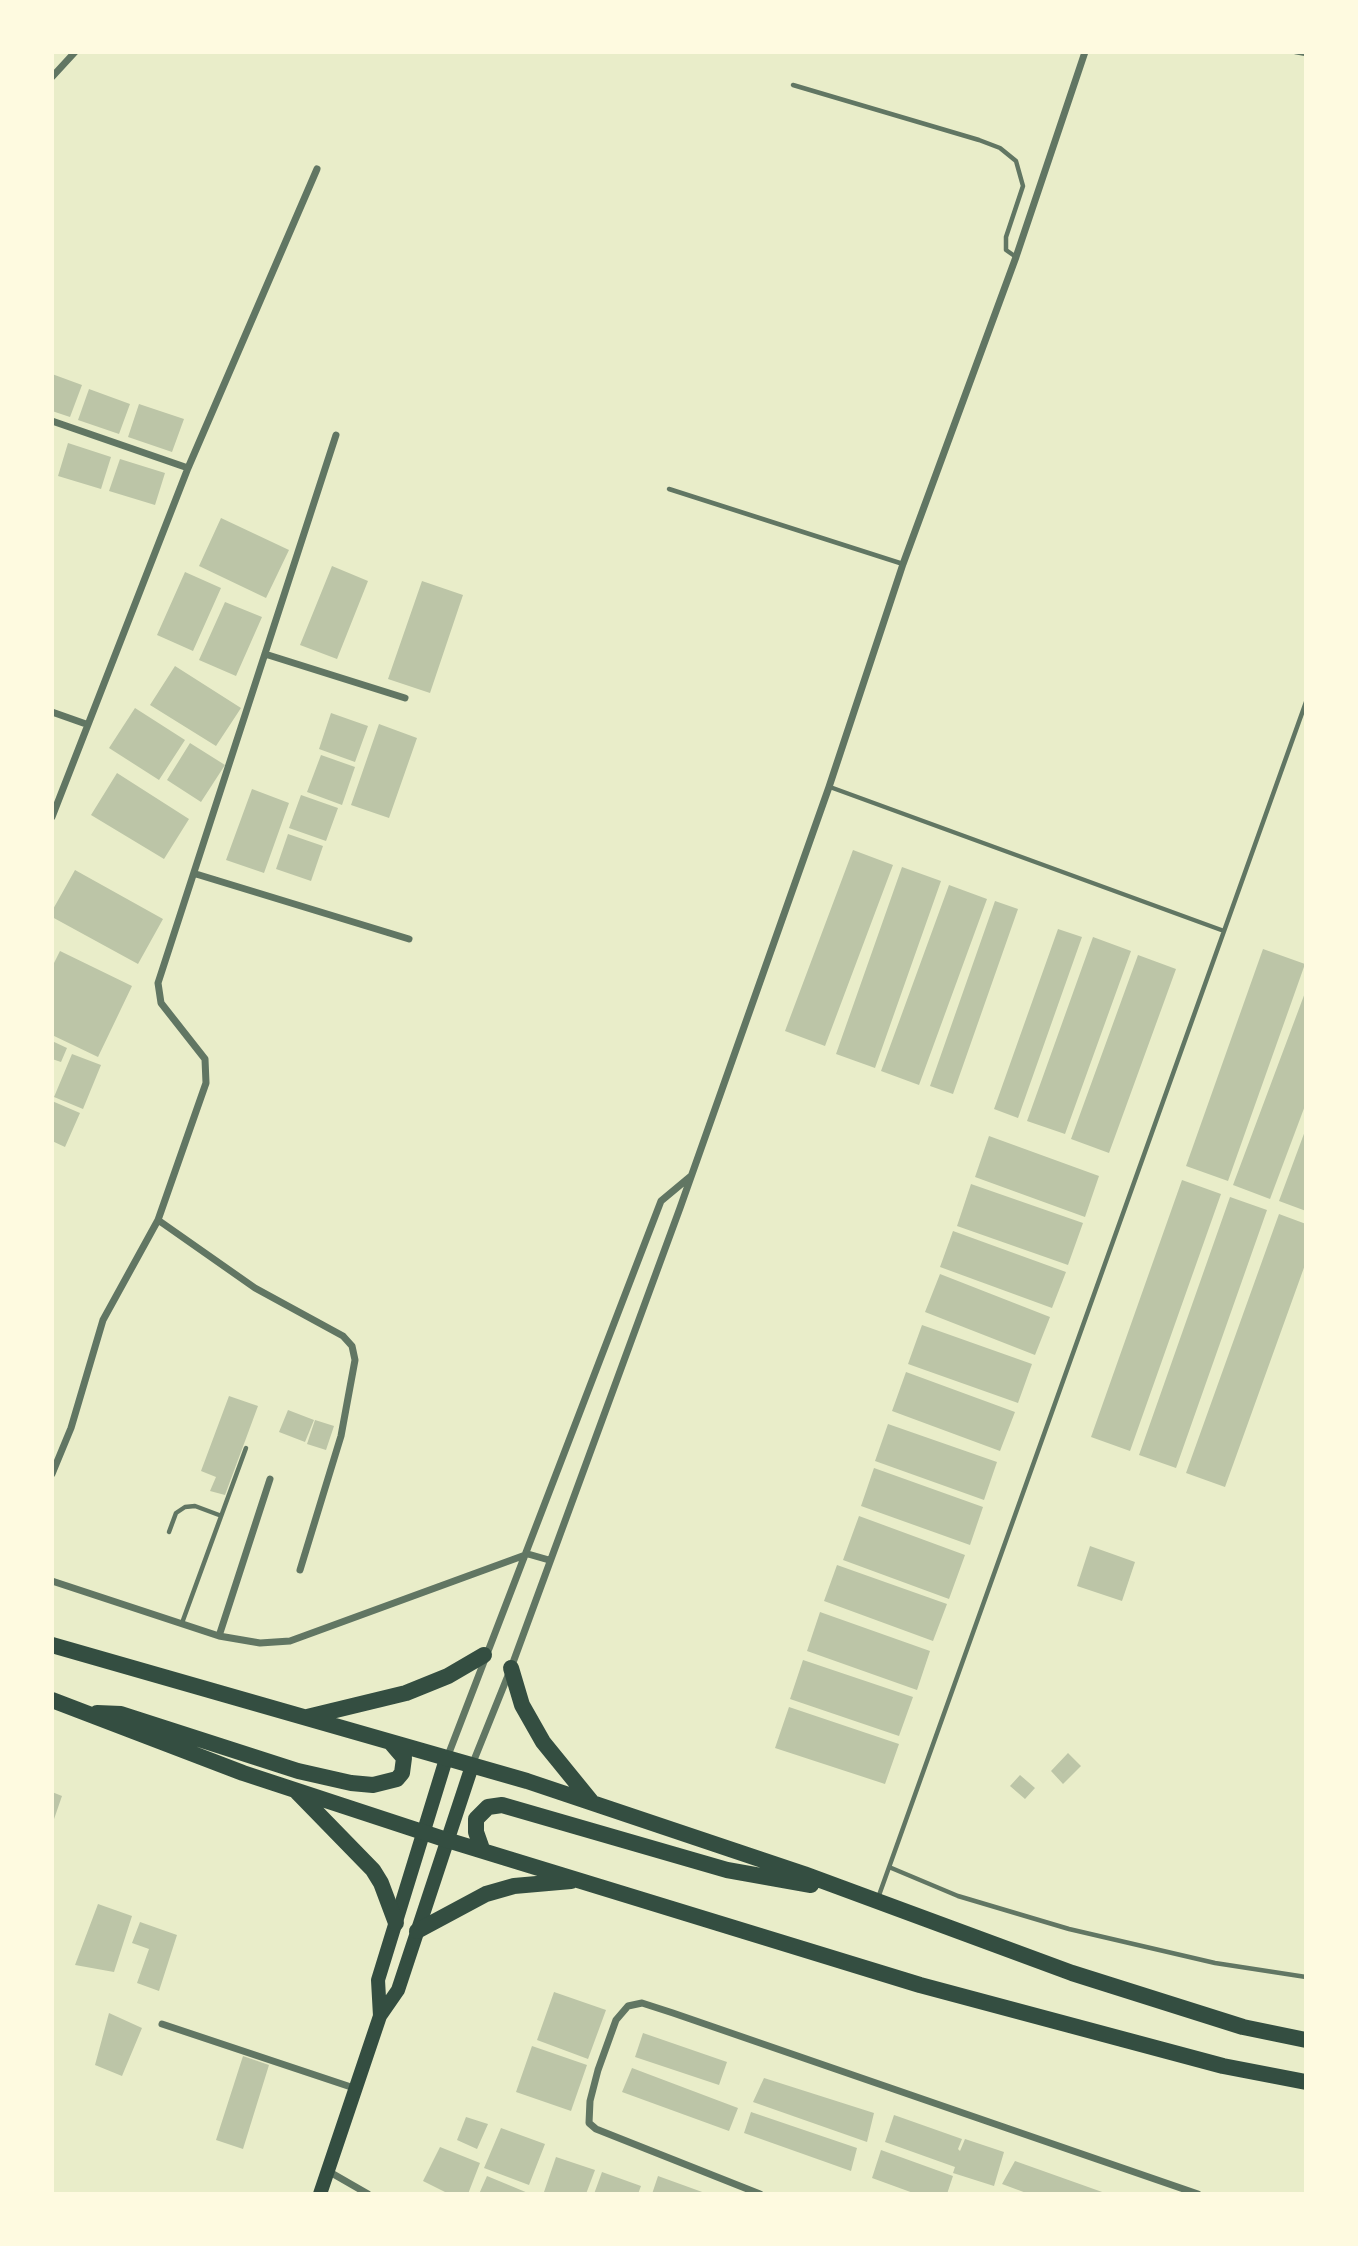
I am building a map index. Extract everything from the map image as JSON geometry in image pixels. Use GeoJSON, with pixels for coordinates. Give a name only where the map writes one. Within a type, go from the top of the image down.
{"type":"FeatureCollection","features":[{"type":"Feature","properties":{"kind":"highway"},"geometry":{"type":"LineString","coordinates":[[52,1645],[650,1820],[855,1892],[1072,1973],[1243,2027],[1306,2040]]}},
{"type":"Feature","properties":{"kind":"highway"},"geometry":{"type":"LineString","coordinates":[[301,1718],[348,1709],[406,1693],[448,1676],[484,1655]]}},
{"type":"Feature","properties":{"kind":"highway"},"geometry":{"type":"LineString","coordinates":[[511,1668],[522,1705],[543,1742],[593,1803]]}},
{"type":"Feature","properties":{"kind":"highway"},"geometry":{"type":"LineString","coordinates":[[52,1700],[295,1790],[447,1840],[920,1985],[1087,2032],[1223,2066],[1306,2082]]}},
{"type":"Feature","properties":{"kind":"highway"},"geometry":{"type":"LineString","coordinates":[[85,1713],[121,1714],[298,1771],[351,1783],[373,1785],[397,1779],[402,1773],[404,1758],[392,1744]]}},
{"type":"Feature","properties":{"kind":"highway"},"geometry":{"type":"LineString","coordinates":[[295,1790],[373,1870],[381,1883],[396,1923]]}},
{"type":"Feature","properties":{"kind":"highway"},"geometry":{"type":"LineString","coordinates":[[482,1849],[476,1832],[476,1819],[488,1807],[502,1805],[727,1870],[855,1892]]}},
{"type":"Feature","properties":{"kind":"highway"},"geometry":{"type":"LineString","coordinates":[[417,1931],[486,1894],[514,1886],[580,1880]]}},
{"type":"Feature","properties":{"kind":"main road"},"geometry":{"type":"LineString","coordinates":[[380,2016],[378,1980],[446,1759]]}},
{"type":"Feature","properties":{"kind":"main road"},"geometry":{"type":"LineString","coordinates":[[320,2193],[380,2016],[398,1990],[472,1766]]}},
{"type":"Feature","properties":{"kind":"street"},"geometry":{"type":"LineString","coordinates":[[52,78],[75,52]]}},
{"type":"Feature","properties":{"kind":"street"},"geometry":{"type":"LineString","coordinates":[[472,1766],[511,1668],[691,1175],[829,787],[903,564],[1016,257],[1085,52]]}},
{"type":"Feature","properties":{"kind":"street"},"geometry":{"type":"LineString","coordinates":[[52,817],[188,468],[317,169]]}},
{"type":"Feature","properties":{"kind":"street"},"geometry":{"type":"LineString","coordinates":[[52,421],[188,468]]}},
{"type":"Feature","properties":{"kind":"street"},"geometry":{"type":"LineString","coordinates":[[52,1474],[71,1427],[103,1320],[158,1220],[206,1083],[205,1059],[161,1003],[158,983],[196,874],[336,436]]}},
{"type":"Feature","properties":{"kind":"street"},"geometry":{"type":"LineString","coordinates":[[265,654],[405,698]]}},
{"type":"Feature","properties":{"kind":"street"},"geometry":{"type":"LineString","coordinates":[[52,712],[86,724]]}},
{"type":"Feature","properties":{"kind":"street"},"geometry":{"type":"LineString","coordinates":[[196,874],[410,939]]}},
{"type":"Feature","properties":{"kind":"street"},"geometry":{"type":"LineString","coordinates":[[446,1759],[484,1655],[528,1553],[661,1201],[691,1175]]}},
{"type":"Feature","properties":{"kind":"street"},"geometry":{"type":"LineString","coordinates":[[158,1220],[255,1288],[343,1336],[352,1346],[355,1360],[341,1436],[300,1570]]}},
{"type":"Feature","properties":{"kind":"street"},"geometry":{"type":"LineString","coordinates":[[219,1636],[270,1479]]}},
{"type":"Feature","properties":{"kind":"street"},"geometry":{"type":"LineString","coordinates":[[52,1581],[219,1636],[260,1643],[290,1641],[528,1553],[549,1560]]}},
{"type":"Feature","properties":{"kind":"street"},"geometry":{"type":"LineString","coordinates":[[760,2193],[647,2150],[596,2129],[589,2123],[588,2115],[598,2070],[616,2020],[628,2006],[642,2003],[1198,2193]]}},
{"type":"Feature","properties":{"kind":"street"},"geometry":{"type":"LineString","coordinates":[[162,2024],[354,2088]]}},
{"type":"Feature","properties":{"kind":"street"},"geometry":{"type":"LineString","coordinates":[[327,2171],[368,2193]]}},
{"type":"Feature","properties":{"kind":"lane"},"geometry":{"type":"LineString","coordinates":[[1295,52],[1306,54]]}},
{"type":"Feature","properties":{"kind":"lane"},"geometry":{"type":"LineString","coordinates":[[793,85],[1000,148],[1016,161],[1023,186],[1006,237],[1006,250],[1016,257]]}},
{"type":"Feature","properties":{"kind":"lane"},"geometry":{"type":"LineString","coordinates":[[669,489],[903,564]]}},
{"type":"Feature","properties":{"kind":"lane"},"geometry":{"type":"LineString","coordinates":[[877,1901],[1306,702]]}},
{"type":"Feature","properties":{"kind":"lane"},"geometry":{"type":"LineString","coordinates":[[829,787],[1224,931]]}},
{"type":"Feature","properties":{"kind":"lane"},"geometry":{"type":"LineString","coordinates":[[182,1624],[219,1516],[246,1448]]}},
{"type":"Feature","properties":{"kind":"lane"},"geometry":{"type":"LineString","coordinates":[[169,1532],[176,1513],[185,1507],[195,1506],[219,1516]]}},
{"type":"Feature","properties":{"kind":"lane"},"geometry":{"type":"LineString","coordinates":[[889,1867],[958,1896],[1069,1929],[1215,1963],[1306,1977]]}},
{"type":"Feature","properties":{"kind":"building"},"geometry":{"type":"Polygon","coordinates":[[[52,374],[82,385],[70,417],[52,411],[52,374]]]}},
{"type":"Feature","properties":{"kind":"building"},"geometry":{"type":"Polygon","coordinates":[[[89,389],[130,404],[119,434],[78,420],[89,389]]]}},
{"type":"Feature","properties":{"kind":"building"},"geometry":{"type":"Polygon","coordinates":[[[139,404],[184,419],[172,452],[128,437],[139,404]]]}},
{"type":"Feature","properties":{"kind":"building"},"geometry":{"type":"Polygon","coordinates":[[[68,443],[111,457],[101,489],[58,476],[68,443]]]}},
{"type":"Feature","properties":{"kind":"building"},"geometry":{"type":"Polygon","coordinates":[[[120,459],[165,473],[155,505],[109,491],[120,459]]]}},
{"type":"Feature","properties":{"kind":"building"},"geometry":{"type":"Polygon","coordinates":[[[221,518],[289,550],[266,598],[199,566],[221,518]]]}},
{"type":"Feature","properties":{"kind":"building"},"geometry":{"type":"Polygon","coordinates":[[[332,566],[368,581],[337,659],[300,645],[332,566]]]}},
{"type":"Feature","properties":{"kind":"building"},"geometry":{"type":"Polygon","coordinates":[[[185,572],[221,588],[193,651],[157,635],[185,572]]]}},
{"type":"Feature","properties":{"kind":"building"},"geometry":{"type":"Polygon","coordinates":[[[422,581],[463,595],[430,693],[388,679],[422,581]]]}},
{"type":"Feature","properties":{"kind":"building"},"geometry":{"type":"Polygon","coordinates":[[[225,602],[262,617],[236,676],[199,660],[225,602]]]}},
{"type":"Feature","properties":{"kind":"building"},"geometry":{"type":"Polygon","coordinates":[[[175,666],[241,708],[216,746],[150,705],[175,666]]]}},
{"type":"Feature","properties":{"kind":"building"},"geometry":{"type":"Polygon","coordinates":[[[135,708],[185,740],[159,780],[109,748],[135,708]]]}},
{"type":"Feature","properties":{"kind":"building"},"geometry":{"type":"Polygon","coordinates":[[[331,713],[368,726],[355,762],[319,749],[331,713]]]}},
{"type":"Feature","properties":{"kind":"building"},"geometry":{"type":"Polygon","coordinates":[[[379,724],[417,738],[389,818],[351,805],[379,724]]]}},
{"type":"Feature","properties":{"kind":"building"},"geometry":{"type":"Polygon","coordinates":[[[190,743],[225,765],[201,802],[167,780],[190,743]]]}},
{"type":"Feature","properties":{"kind":"building"},"geometry":{"type":"Polygon","coordinates":[[[321,755],[355,767],[342,805],[307,792],[321,755]]]}},
{"type":"Feature","properties":{"kind":"building"},"geometry":{"type":"Polygon","coordinates":[[[117,773],[189,819],[164,859],[91,815],[117,773]]]}},
{"type":"Feature","properties":{"kind":"building"},"geometry":{"type":"Polygon","coordinates":[[[252,789],[289,803],[264,873],[226,860],[252,789]]]}},
{"type":"Feature","properties":{"kind":"building"},"geometry":{"type":"Polygon","coordinates":[[[301,795],[338,808],[326,841],[289,828],[301,795]]]}},
{"type":"Feature","properties":{"kind":"building"},"geometry":{"type":"Polygon","coordinates":[[[288,834],[323,846],[311,881],[276,869],[288,834]]]}},
{"type":"Feature","properties":{"kind":"building"},"geometry":{"type":"Polygon","coordinates":[[[853,850],[893,865],[825,1046],[785,1031],[853,850]]]}},
{"type":"Feature","properties":{"kind":"building"},"geometry":{"type":"Polygon","coordinates":[[[902,867],[941,881],[875,1068],[836,1054],[902,867]]]}},
{"type":"Feature","properties":{"kind":"building"},"geometry":{"type":"Polygon","coordinates":[[[75,870],[163,919],[138,964],[52,917],[52,911],[75,870]]]}},
{"type":"Feature","properties":{"kind":"building"},"geometry":{"type":"Polygon","coordinates":[[[949,885],[987,899],[919,1085],[881,1071],[949,885]]]}},
{"type":"Feature","properties":{"kind":"building"},"geometry":{"type":"Polygon","coordinates":[[[995,901],[1018,909],[953,1094],[930,1086],[995,901]]]}},
{"type":"Feature","properties":{"kind":"building"},"geometry":{"type":"Polygon","coordinates":[[[1058,929],[1082,937],[1018,1118],[994,1109],[1058,929]]]}},
{"type":"Feature","properties":{"kind":"building"},"geometry":{"type":"Polygon","coordinates":[[[1093,937],[1131,951],[1065,1134],[1027,1121],[1093,937]]]}},
{"type":"Feature","properties":{"kind":"building"},"geometry":{"type":"Polygon","coordinates":[[[1263,949],[1305,964],[1228,1181],[1186,1166],[1263,949]]]}},
{"type":"Feature","properties":{"kind":"building"},"geometry":{"type":"Polygon","coordinates":[[[60,951],[132,986],[98,1057],[52,1035],[52,967],[60,951]]]}},
{"type":"Feature","properties":{"kind":"building"},"geometry":{"type":"Polygon","coordinates":[[[1138,955],[1176,969],[1109,1153],[1071,1139],[1138,955]]]}},
{"type":"Feature","properties":{"kind":"building"},"geometry":{"type":"Polygon","coordinates":[[[1306,990],[1306,1103],[1270,1199],[1233,1185],[1306,990]]]}},
{"type":"Feature","properties":{"kind":"building"},"geometry":{"type":"Polygon","coordinates":[[[52,1041],[67,1048],[61,1062],[52,1059],[52,1041]]]}},
{"type":"Feature","properties":{"kind":"building"},"geometry":{"type":"Polygon","coordinates":[[[72,1054],[101,1065],[83,1109],[54,1097],[72,1054]]]}},
{"type":"Feature","properties":{"kind":"building"},"geometry":{"type":"Polygon","coordinates":[[[52,1101],[80,1113],[65,1147],[52,1141],[52,1101]]]}},
{"type":"Feature","properties":{"kind":"building"},"geometry":{"type":"Polygon","coordinates":[[[1306,1131],[1306,1211],[1279,1201],[1306,1131]]]}},
{"type":"Feature","properties":{"kind":"building"},"geometry":{"type":"Polygon","coordinates":[[[989,1136],[1099,1176],[1085,1217],[975,1177],[989,1136]]]}},
{"type":"Feature","properties":{"kind":"building"},"geometry":{"type":"Polygon","coordinates":[[[1182,1180],[1221,1194],[1130,1451],[1091,1437],[1182,1180]]]}},
{"type":"Feature","properties":{"kind":"building"},"geometry":{"type":"Polygon","coordinates":[[[971,1184],[1083,1223],[1068,1265],[957,1226],[971,1184]]]}},
{"type":"Feature","properties":{"kind":"building"},"geometry":{"type":"Polygon","coordinates":[[[1230,1197],[1267,1210],[1176,1468],[1139,1455],[1230,1197]]]}},
{"type":"Feature","properties":{"kind":"building"},"geometry":{"type":"Polygon","coordinates":[[[1279,1214],[1306,1224],[1306,1262],[1225,1487],[1186,1473],[1279,1214]]]}},
{"type":"Feature","properties":{"kind":"building"},"geometry":{"type":"Polygon","coordinates":[[[953,1231],[1066,1272],[1052,1308],[940,1267],[953,1231]]]}},
{"type":"Feature","properties":{"kind":"building"},"geometry":{"type":"Polygon","coordinates":[[[940,1274],[1050,1317],[1035,1355],[925,1312],[940,1274]]]}},
{"type":"Feature","properties":{"kind":"building"},"geometry":{"type":"Polygon","coordinates":[[[922,1325],[1032,1364],[1018,1403],[908,1364],[922,1325]]]}},
{"type":"Feature","properties":{"kind":"building"},"geometry":{"type":"Polygon","coordinates":[[[906,1372],[1015,1412],[1000,1451],[892,1411],[906,1372]]]}},
{"type":"Feature","properties":{"kind":"building"},"geometry":{"type":"Polygon","coordinates":[[[229,1396],[258,1406],[225,1495],[210,1491],[216,1477],[201,1471],[229,1396]]]}},
{"type":"Feature","properties":{"kind":"building"},"geometry":{"type":"Polygon","coordinates":[[[288,1410],[314,1420],[305,1442],[279,1432],[288,1410]]]}},
{"type":"Feature","properties":{"kind":"building"},"geometry":{"type":"Polygon","coordinates":[[[315,1420],[334,1426],[326,1450],[307,1444],[315,1420]]]}},
{"type":"Feature","properties":{"kind":"building"},"geometry":{"type":"Polygon","coordinates":[[[888,1424],[997,1462],[984,1500],[875,1461],[888,1424]]]}},
{"type":"Feature","properties":{"kind":"building"},"geometry":{"type":"Polygon","coordinates":[[[874,1468],[983,1507],[970,1545],[861,1506],[874,1468]]]}},
{"type":"Feature","properties":{"kind":"building"},"geometry":{"type":"Polygon","coordinates":[[[859,1516],[965,1555],[949,1599],[843,1560],[859,1516]]]}},
{"type":"Feature","properties":{"kind":"building"},"geometry":{"type":"Polygon","coordinates":[[[1090,1546],[1135,1562],[1122,1601],[1077,1586],[1090,1546]]]}},
{"type":"Feature","properties":{"kind":"building"},"geometry":{"type":"Polygon","coordinates":[[[837,1565],[947,1604],[933,1641],[824,1601],[837,1565]]]}},
{"type":"Feature","properties":{"kind":"building"},"geometry":{"type":"Polygon","coordinates":[[[820,1612],[930,1651],[917,1690],[807,1651],[820,1612]]]}},
{"type":"Feature","properties":{"kind":"building"},"geometry":{"type":"Polygon","coordinates":[[[803,1660],[913,1697],[899,1736],[790,1699],[803,1660]]]}},
{"type":"Feature","properties":{"kind":"building"},"geometry":{"type":"Polygon","coordinates":[[[789,1707],[899,1744],[885,1784],[775,1748],[789,1707]]]}},
{"type":"Feature","properties":{"kind":"building"},"geometry":{"type":"Polygon","coordinates":[[[1068,1753],[1081,1766],[1063,1784],[1051,1771],[1068,1753]]]}},
{"type":"Feature","properties":{"kind":"building"},"geometry":{"type":"Polygon","coordinates":[[[1020,1775],[1035,1788],[1025,1799],[1010,1786],[1020,1775]]]}},
{"type":"Feature","properties":{"kind":"building"},"geometry":{"type":"Polygon","coordinates":[[[52,1792],[62,1796],[53,1822],[52,1822],[52,1792]]]}},
{"type":"Feature","properties":{"kind":"building"},"geometry":{"type":"Polygon","coordinates":[[[98,1904],[132,1916],[114,1972],[75,1965],[98,1904]]]}},
{"type":"Feature","properties":{"kind":"building"},"geometry":{"type":"Polygon","coordinates":[[[140,1922],[177,1935],[159,1991],[137,1983],[149,1949],[132,1943],[140,1922]]]}},
{"type":"Feature","properties":{"kind":"building"},"geometry":{"type":"Polygon","coordinates":[[[554,1992],[606,2010],[588,2059],[537,2040],[554,1992]]]}},
{"type":"Feature","properties":{"kind":"building"},"geometry":{"type":"Polygon","coordinates":[[[109,2013],[142,2028],[122,2076],[95,2065],[109,2013]]]}},
{"type":"Feature","properties":{"kind":"building"},"geometry":{"type":"Polygon","coordinates":[[[643,2033],[727,2062],[719,2085],[635,2057],[643,2033]]]}},
{"type":"Feature","properties":{"kind":"building"},"geometry":{"type":"Polygon","coordinates":[[[532,2046],[587,2065],[571,2111],[516,2092],[532,2046]]]}},
{"type":"Feature","properties":{"kind":"building"},"geometry":{"type":"Polygon","coordinates":[[[243,2056],[269,2065],[243,2149],[216,2140],[243,2056]]]}},
{"type":"Feature","properties":{"kind":"building"},"geometry":{"type":"Polygon","coordinates":[[[632,2068],[738,2108],[729,2131],[622,2092],[632,2068]]]}},
{"type":"Feature","properties":{"kind":"building"},"geometry":{"type":"Polygon","coordinates":[[[764,2078],[874,2113],[867,2142],[753,2102],[764,2078]]]}},
{"type":"Feature","properties":{"kind":"building"},"geometry":{"type":"Polygon","coordinates":[[[751,2112],[857,2148],[851,2171],[744,2133],[751,2112]]]}},
{"type":"Feature","properties":{"kind":"building"},"geometry":{"type":"Polygon","coordinates":[[[894,2115],[962,2139],[958,2149],[960,2151],[965,2139],[1004,2152],[994,2186],[953,2173],[955,2167],[885,2142],[894,2115]]]}},
{"type":"Feature","properties":{"kind":"building"},"geometry":{"type":"Polygon","coordinates":[[[466,2117],[488,2124],[477,2149],[457,2140],[466,2117]]]}},
{"type":"Feature","properties":{"kind":"building"},"geometry":{"type":"Polygon","coordinates":[[[501,2128],[545,2144],[529,2185],[484,2168],[501,2128]]]}},
{"type":"Feature","properties":{"kind":"building"},"geometry":{"type":"Polygon","coordinates":[[[440,2147],[480,2163],[468,2194],[449,2194],[423,2181],[440,2147]]]}},
{"type":"Feature","properties":{"kind":"building"},"geometry":{"type":"Polygon","coordinates":[[[881,2150],[953,2176],[947,2194],[916,2194],[872,2178],[881,2150]]]}},
{"type":"Feature","properties":{"kind":"building"},"geometry":{"type":"Polygon","coordinates":[[[556,2157],[595,2170],[586,2194],[544,2192],[556,2157]]]}},
{"type":"Feature","properties":{"kind":"building"},"geometry":{"type":"Polygon","coordinates":[[[1015,2161],[1105,2194],[1029,2194],[1002,2184],[1015,2161]]]}},
{"type":"Feature","properties":{"kind":"building"},"geometry":{"type":"Polygon","coordinates":[[[602,2172],[641,2186],[638,2194],[594,2194],[602,2172]]]}},
{"type":"Feature","properties":{"kind":"building"},"geometry":{"type":"Polygon","coordinates":[[[487,2176],[528,2193],[528,2194],[479,2194],[487,2176]]]}},
{"type":"Feature","properties":{"kind":"building"},"geometry":{"type":"Polygon","coordinates":[[[658,2176],[705,2193],[705,2194],[652,2194],[658,2176]]]}}]}
